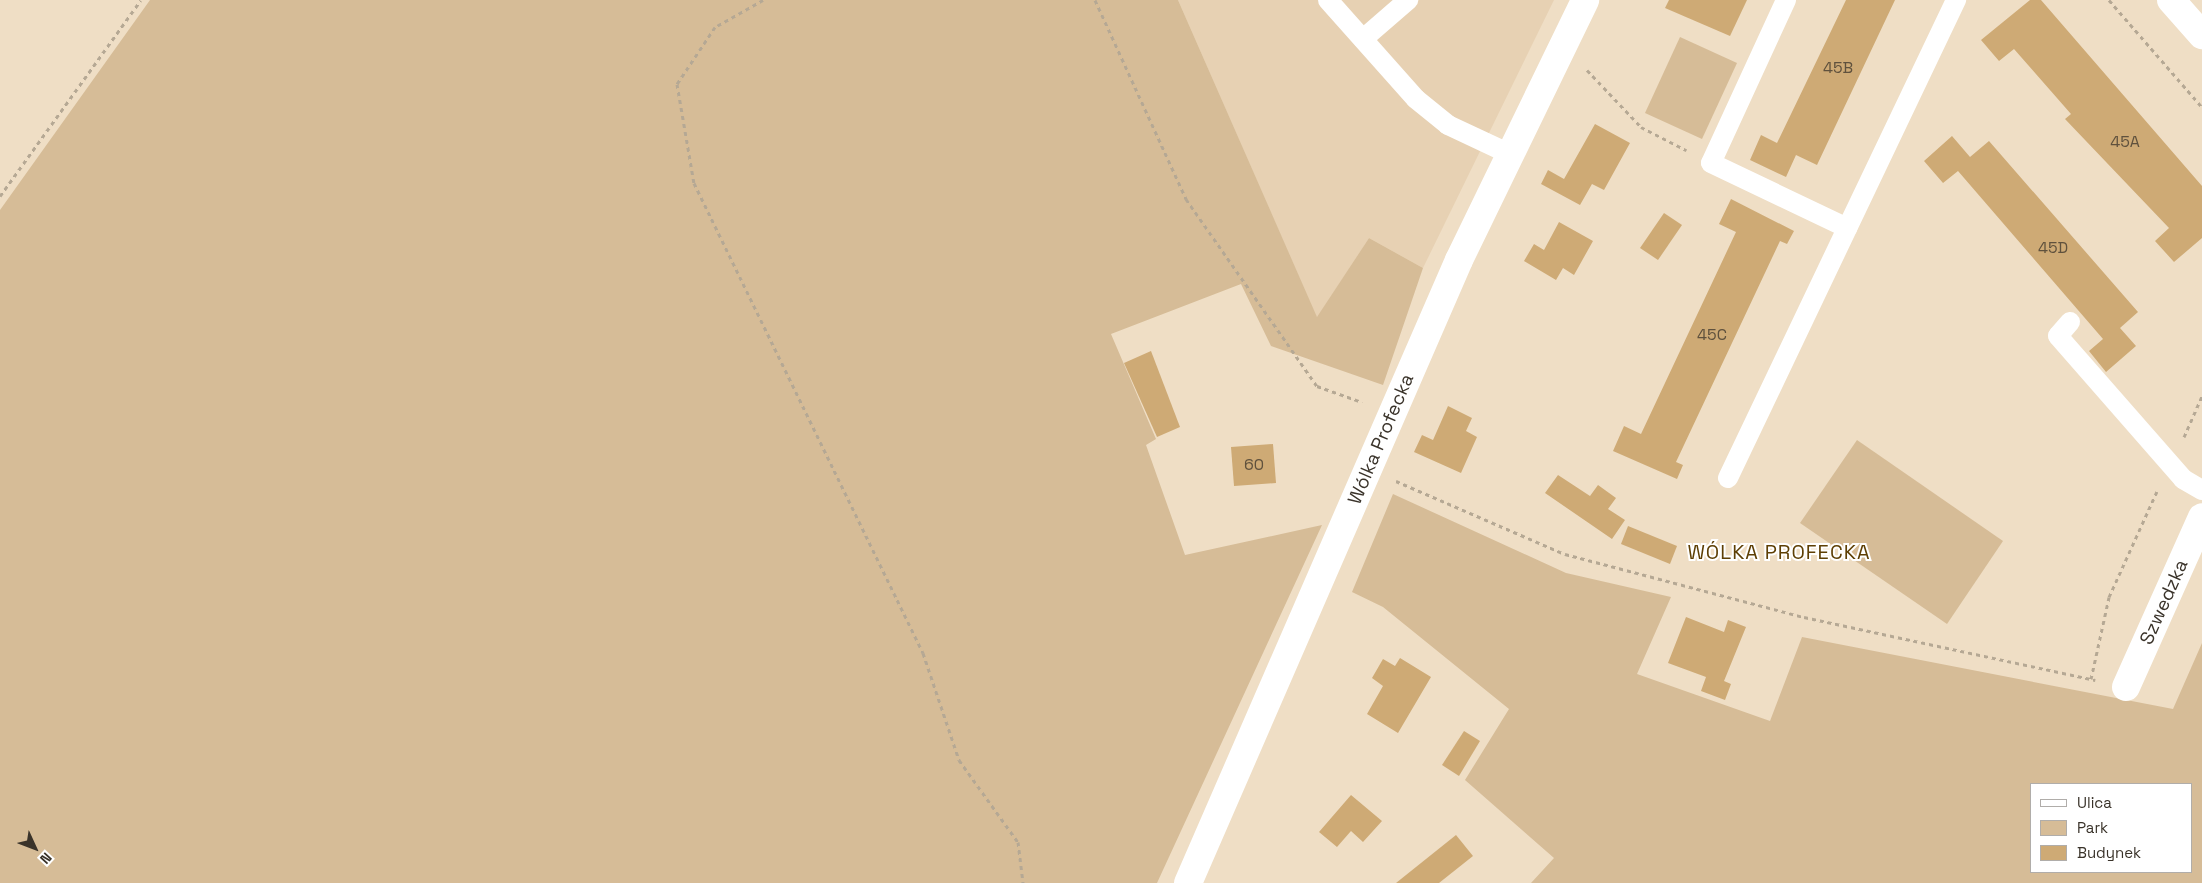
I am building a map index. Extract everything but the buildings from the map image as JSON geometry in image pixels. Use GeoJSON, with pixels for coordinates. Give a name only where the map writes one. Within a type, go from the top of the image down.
{"type":"FeatureCollection","features":[{"type":"Feature","properties":{"kind":"street","name":"Wólka Profecka"},"geometry":{"type":"LineString","coordinates":[[1188,883],[1393,412],[1510,154],[1585,0]]}},
{"type":"Feature","properties":{"kind":"street"},"geometry":{"type":"LineString","coordinates":[[2171,0],[2202,36]]}},
{"type":"Feature","properties":{"kind":"street","name":"Szwedzka"},"geometry":{"type":"LineString","coordinates":[[2126,687],[2202,517]]}},
{"type":"Feature","properties":{"kind":"lane"},"geometry":{"type":"LineString","coordinates":[[1328,0],[1416,99],[1448,125],[1510,154]]}},
{"type":"Feature","properties":{"kind":"lane"},"geometry":{"type":"LineString","coordinates":[[1363,40],[1408,0]]}},
{"type":"Feature","properties":{"kind":"lane"},"geometry":{"type":"LineString","coordinates":[[1786,0],[1711,163],[1847,228]]}},
{"type":"Feature","properties":{"kind":"lane"},"geometry":{"type":"LineString","coordinates":[[1728,478],[1956,0]]}},
{"type":"Feature","properties":{"kind":"lane"},"geometry":{"type":"LineString","coordinates":[[2070,322],[2058,336],[2182,479],[2202,490]]}},
{"type":"Feature","properties":{"kind":"path"},"geometry":{"type":"LineString","coordinates":[[0,196],[141,0]]}},
{"type":"Feature","properties":{"kind":"path"},"geometry":{"type":"LineString","coordinates":[[763,0],[715,27],[677,84],[694,183],[923,653],[959,760],[1018,842],[1023,883]]}},
{"type":"Feature","properties":{"kind":"path"},"geometry":{"type":"LineString","coordinates":[[1095,0],[1186,199],[1317,386],[1393,412]]}},
{"type":"Feature","properties":{"kind":"path"},"geometry":{"type":"LineString","coordinates":[[2109,0],[2202,107]]}},
{"type":"Feature","properties":{"kind":"path"},"geometry":{"type":"LineString","coordinates":[[1583,67],[1641,127],[1711,163]]}},
{"type":"Feature","properties":{"kind":"path"},"geometry":{"type":"LineString","coordinates":[[2091,679],[2109,597],[2202,396]]}},
{"type":"Feature","properties":{"kind":"path"},"geometry":{"type":"LineString","coordinates":[[1392,480],[1565,554],[1804,618],[2126,687]]}},
{"type":"Feature","properties":{"kind":"shaded area"},"geometry":{"type":"Polygon","coordinates":[[[1178,0],[1554,0],[1423,268],[1369,238],[1317,318],[1178,0]]]}},
{"type":"Feature","properties":{"kind":"green space"},"geometry":{"type":"Polygon","coordinates":[[[150,0],[1178,0],[1317,317],[1369,238],[1423,268],[1383,385],[1271,346],[1241,284],[1111,334],[1156,439],[1146,445],[1185,555],[1322,525],[1157,883],[0,883],[0,210],[150,0]]]}},
{"type":"Feature","properties":{"kind":"green space"},"geometry":{"type":"Polygon","coordinates":[[[1680,37],[1737,63],[1702,139],[1645,113],[1680,37]]]}},
{"type":"Feature","properties":{"kind":"green space"},"geometry":{"type":"Polygon","coordinates":[[[1857,440],[2003,541],[1947,624],[1800,523],[1857,440]]]}},
{"type":"Feature","properties":{"kind":"green space"},"geometry":{"type":"Polygon","coordinates":[[[1393,494],[1566,573],[1671,597],[1637,674],[1770,721],[1802,637],[2173,709],[2202,643],[2202,883],[1531,883],[1554,858],[1465,780],[1509,709],[1383,607],[1352,592],[1393,494]]]}},
{"type":"Feature","properties":{"kind":"district","name":"WÓLKA PROFECKA"},"geometry":{"type":"Point","coordinates":[1779,552]}}]}
